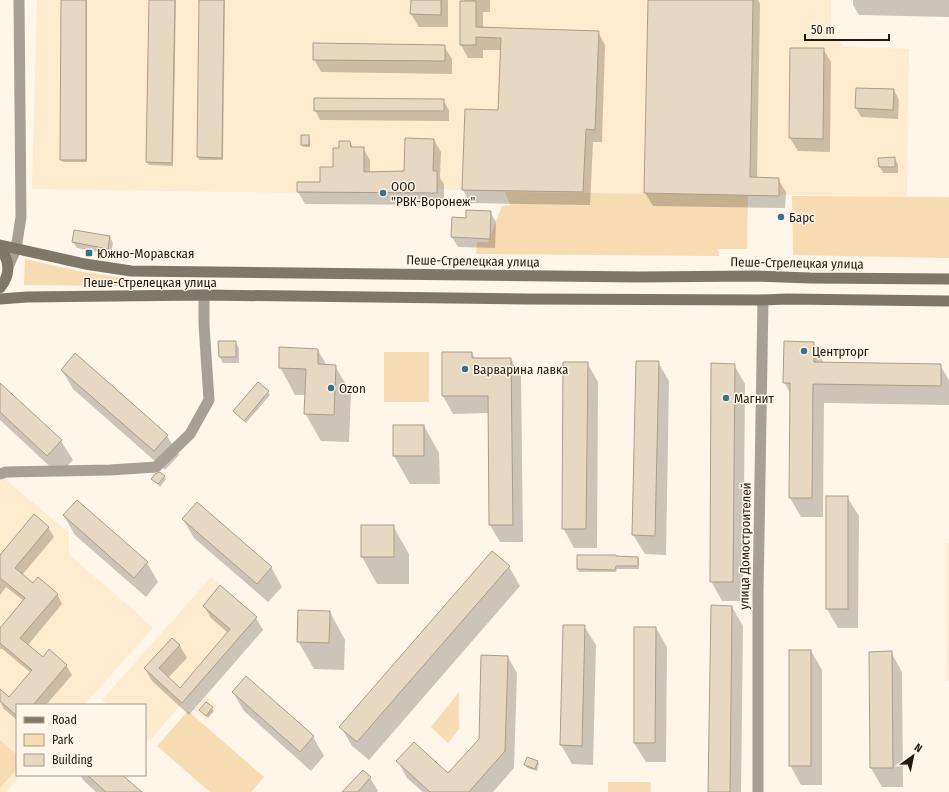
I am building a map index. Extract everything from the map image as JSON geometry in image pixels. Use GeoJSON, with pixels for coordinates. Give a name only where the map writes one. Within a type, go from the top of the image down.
{"type":"FeatureCollection","features":[{"type":"Feature","properties":{"kind":"main road","name":"Пеше-Стрелецкая улица"},"geometry":{"type":"LineString","coordinates":[[0,245],[86,264],[131,272],[639,277],[754,276],[949,279]]}},
{"type":"Feature","properties":{"kind":"main road"},"geometry":{"type":"LineString","coordinates":[[0,249],[8,261],[6,279],[0,288]]}},
{"type":"Feature","properties":{"kind":"main road","name":"Пеше-Стрелецкая улица"},"geometry":{"type":"LineString","coordinates":[[0,299],[27,297],[204,295],[512,299],[787,299],[949,301]]}},
{"type":"Feature","properties":{"kind":"street"},"geometry":{"type":"LineString","coordinates":[[8,267],[16,248],[21,217],[19,0]]}},
{"type":"Feature","properties":{"kind":"street"},"geometry":{"type":"LineString","coordinates":[[0,474],[6,472],[110,470],[156,467],[190,434],[209,400],[204,325],[204,295]]}},
{"type":"Feature","properties":{"kind":"street","name":"улица Домостроителей"},"geometry":{"type":"LineString","coordinates":[[758,792],[758,595],[762,300]]}},
{"type":"Feature","properties":{"kind":"shaded area"},"geometry":{"type":"Polygon","coordinates":[[[37,0],[831,0],[831,32],[844,47],[909,49],[907,196],[505,192],[438,189],[437,193],[320,193],[320,188],[313,188],[313,193],[32,189],[37,0]]]}},
{"type":"Feature","properties":{"kind":"shaded area"},"geometry":{"type":"Polygon","coordinates":[[[5,479],[69,533],[69,555],[153,628],[85,704],[16,704],[16,776],[20,776],[6,792],[0,792],[0,481],[5,479]]]}},
{"type":"Feature","properties":{"kind":"shaded area"},"geometry":{"type":"Polygon","coordinates":[[[946,543],[949,543],[949,681],[947,681],[946,543]]]}},
{"type":"Feature","properties":{"kind":"shaded area"},"geometry":{"type":"Polygon","coordinates":[[[211,577],[257,617],[149,741],[146,738],[146,704],[107,704],[102,700],[211,577]]]}},
{"type":"Feature","properties":{"kind":"shaded area"},"geometry":{"type":"Polygon","coordinates":[[[206,696],[217,706],[206,720],[194,710],[206,696]]]}},
{"type":"Feature","properties":{"kind":"green space"},"geometry":{"type":"Polygon","coordinates":[[[505,192],[748,195],[747,249],[718,249],[719,256],[476,254],[477,242],[488,242],[502,206],[510,205],[505,192]]]}},
{"type":"Feature","properties":{"kind":"green space"},"geometry":{"type":"Polygon","coordinates":[[[792,196],[949,197],[949,258],[793,255],[792,196]]]}},
{"type":"Feature","properties":{"kind":"green space"},"geometry":{"type":"Polygon","coordinates":[[[25,259],[78,271],[129,279],[129,286],[24,285],[25,259]]]}},
{"type":"Feature","properties":{"kind":"green space"},"geometry":{"type":"Polygon","coordinates":[[[384,352],[429,352],[429,402],[384,402],[384,352]]]}},
{"type":"Feature","properties":{"kind":"green space"},"geometry":{"type":"Polygon","coordinates":[[[459,692],[459,729],[448,743],[431,727],[459,692]]]}},
{"type":"Feature","properties":{"kind":"green space"},"geometry":{"type":"Polygon","coordinates":[[[188,711],[264,777],[251,792],[210,792],[157,746],[188,711]]]}},
{"type":"Feature","properties":{"kind":"green space"},"geometry":{"type":"Polygon","coordinates":[[[0,740],[16,754],[16,770],[0,788],[0,740]]]}},
{"type":"Feature","properties":{"kind":"green space"},"geometry":{"type":"Polygon","coordinates":[[[608,782],[651,782],[651,792],[608,792],[608,782]]]}},
{"type":"Feature","properties":{"kind":"building"},"geometry":{"type":"Polygon","coordinates":[[[61,0],[86,0],[86,160],[60,160],[61,0]]]}},
{"type":"Feature","properties":{"kind":"building"},"geometry":{"type":"Polygon","coordinates":[[[149,0],[175,0],[172,163],[146,162],[149,0]]]}},
{"type":"Feature","properties":{"kind":"building"},"geometry":{"type":"Polygon","coordinates":[[[199,0],[224,0],[222,158],[197,157],[199,0]]]}},
{"type":"Feature","properties":{"kind":"building"},"geometry":{"type":"Polygon","coordinates":[[[411,0],[441,0],[441,15],[410,14],[411,0]]]}},
{"type":"Feature","properties":{"kind":"building"},"geometry":{"type":"Polygon","coordinates":[[[648,0],[753,0],[750,177],[779,178],[779,196],[644,193],[648,0]]]}},
{"type":"Feature","properties":{"kind":"building"},"geometry":{"type":"Polygon","coordinates":[[[460,1],[476,1],[476,27],[599,31],[595,130],[586,129],[583,192],[462,190],[465,109],[498,110],[501,38],[476,37],[476,45],[460,45],[460,1]]]}},
{"type":"Feature","properties":{"kind":"building"},"geometry":{"type":"Polygon","coordinates":[[[313,43],[445,45],[445,61],[313,60],[313,43]]]}},
{"type":"Feature","properties":{"kind":"building"},"geometry":{"type":"Polygon","coordinates":[[[790,48],[824,48],[823,139],[789,138],[790,48]]]}},
{"type":"Feature","properties":{"kind":"building"},"geometry":{"type":"Polygon","coordinates":[[[856,88],[894,89],[893,110],[855,108],[856,88]]]}},
{"type":"Feature","properties":{"kind":"building"},"geometry":{"type":"Polygon","coordinates":[[[314,98],[444,99],[444,111],[314,111],[314,98]]]}},
{"type":"Feature","properties":{"kind":"building"},"geometry":{"type":"Polygon","coordinates":[[[301,135],[309,135],[309,145],[301,145],[301,135]]]}},
{"type":"Feature","properties":{"kind":"building"},"geometry":{"type":"Polygon","coordinates":[[[405,138],[434,139],[433,171],[437,171],[437,193],[297,192],[297,182],[320,182],[320,167],[333,167],[333,148],[339,148],[339,141],[350,141],[351,147],[364,147],[364,172],[404,171],[405,138]]]}},
{"type":"Feature","properties":{"kind":"building"},"geometry":{"type":"Polygon","coordinates":[[[895,157],[895,167],[879,167],[878,158],[895,157]]]}},
{"type":"Feature","properties":{"kind":"building"},"geometry":{"type":"Polygon","coordinates":[[[466,210],[491,211],[490,239],[451,237],[452,217],[466,218],[466,210]]]}},
{"type":"Feature","properties":{"kind":"building"},"geometry":{"type":"Polygon","coordinates":[[[74,230],[110,236],[108,249],[72,242],[74,230]]]}},
{"type":"Feature","properties":{"kind":"building"},"geometry":{"type":"Polygon","coordinates":[[[218,341],[236,341],[236,357],[219,357],[218,341]]]}},
{"type":"Feature","properties":{"kind":"building"},"geometry":{"type":"Polygon","coordinates":[[[784,341],[814,342],[814,362],[941,364],[941,386],[813,384],[812,498],[789,498],[790,383],[783,383],[784,341]]]}},
{"type":"Feature","properties":{"kind":"building"},"geometry":{"type":"Polygon","coordinates":[[[279,347],[318,349],[318,364],[336,365],[334,415],[304,414],[306,369],[279,368],[279,347]]]}},
{"type":"Feature","properties":{"kind":"building"},"geometry":{"type":"Polygon","coordinates":[[[442,352],[472,352],[472,358],[511,358],[513,525],[489,525],[488,396],[442,396],[442,352]]]}},
{"type":"Feature","properties":{"kind":"building"},"geometry":{"type":"Polygon","coordinates":[[[75,353],[168,435],[154,451],[61,370],[75,353]]]}},
{"type":"Feature","properties":{"kind":"building"},"geometry":{"type":"Polygon","coordinates":[[[636,361],[659,361],[655,536],[632,535],[636,361]]]}},
{"type":"Feature","properties":{"kind":"building"},"geometry":{"type":"Polygon","coordinates":[[[563,362],[588,362],[586,529],[562,529],[563,362]]]}},
{"type":"Feature","properties":{"kind":"building"},"geometry":{"type":"Polygon","coordinates":[[[711,363],[735,364],[733,582],[710,582],[711,363]]]}},
{"type":"Feature","properties":{"kind":"building"},"geometry":{"type":"Polygon","coordinates":[[[258,382],[269,391],[244,421],[233,411],[258,382]]]}},
{"type":"Feature","properties":{"kind":"building"},"geometry":{"type":"Polygon","coordinates":[[[0,383],[62,440],[47,456],[0,412],[0,383]]]}},
{"type":"Feature","properties":{"kind":"building"},"geometry":{"type":"Polygon","coordinates":[[[393,425],[424,425],[424,456],[393,456],[393,425]]]}},
{"type":"Feature","properties":{"kind":"building"},"geometry":{"type":"Polygon","coordinates":[[[160,472],[165,476],[158,484],[151,479],[155,474],[160,472]]]}},
{"type":"Feature","properties":{"kind":"building"},"geometry":{"type":"Polygon","coordinates":[[[826,496],[848,496],[848,609],[826,609],[826,496]]]}},
{"type":"Feature","properties":{"kind":"building"},"geometry":{"type":"Polygon","coordinates":[[[77,500],[148,562],[134,578],[63,515],[77,500]]]}},
{"type":"Feature","properties":{"kind":"building"},"geometry":{"type":"Polygon","coordinates":[[[197,502],[272,567],[257,584],[182,519],[197,502]]]}},
{"type":"Feature","properties":{"kind":"building"},"geometry":{"type":"Polygon","coordinates":[[[34,514],[49,527],[15,568],[33,583],[38,577],[58,594],[20,638],[43,657],[49,649],[67,665],[34,704],[16,704],[16,715],[0,701],[0,689],[9,697],[32,670],[0,643],[0,628],[25,598],[0,578],[0,555],[34,514]]]}},
{"type":"Feature","properties":{"kind":"building"},"geometry":{"type":"Polygon","coordinates":[[[361,525],[394,525],[394,557],[361,557],[361,525]]]}},
{"type":"Feature","properties":{"kind":"building"},"geometry":{"type":"Polygon","coordinates":[[[492,551],[510,566],[357,742],[339,727],[492,551]]]}},
{"type":"Feature","properties":{"kind":"building"},"geometry":{"type":"Polygon","coordinates":[[[577,555],[616,555],[638,557],[638,566],[616,566],[615,570],[577,569],[577,555]]]}},
{"type":"Feature","properties":{"kind":"building"},"geometry":{"type":"Polygon","coordinates":[[[220,585],[257,617],[182,703],[144,668],[172,638],[180,645],[159,668],[180,688],[230,629],[203,606],[220,585]]]}},
{"type":"Feature","properties":{"kind":"building"},"geometry":{"type":"Polygon","coordinates":[[[711,605],[732,606],[730,792],[708,792],[711,605]]]}},
{"type":"Feature","properties":{"kind":"building"},"geometry":{"type":"Polygon","coordinates":[[[298,610],[330,611],[329,643],[297,642],[298,610]]]}},
{"type":"Feature","properties":{"kind":"building"},"geometry":{"type":"Polygon","coordinates":[[[563,625],[585,625],[582,746],[560,745],[563,625]]]}},
{"type":"Feature","properties":{"kind":"building"},"geometry":{"type":"Polygon","coordinates":[[[634,627],[656,627],[655,743],[634,743],[634,627]]]}},
{"type":"Feature","properties":{"kind":"building"},"geometry":{"type":"Polygon","coordinates":[[[789,650],[811,650],[811,766],[789,766],[789,650]]]}},
{"type":"Feature","properties":{"kind":"building"},"geometry":{"type":"Polygon","coordinates":[[[892,651],[893,768],[870,768],[869,652],[892,651]]]}},
{"type":"Feature","properties":{"kind":"building"},"geometry":{"type":"Polygon","coordinates":[[[481,655],[508,656],[505,751],[469,792],[430,792],[396,761],[414,742],[448,773],[479,739],[481,655]]]}},
{"type":"Feature","properties":{"kind":"building"},"geometry":{"type":"Polygon","coordinates":[[[246,676],[314,736],[300,752],[232,692],[246,676]]]}},
{"type":"Feature","properties":{"kind":"building"},"geometry":{"type":"Polygon","coordinates":[[[206,702],[213,707],[206,716],[199,710],[206,702]]]}},
{"type":"Feature","properties":{"kind":"building"},"geometry":{"type":"Polygon","coordinates":[[[527,757],[538,761],[535,769],[524,765],[527,757]]]}},
{"type":"Feature","properties":{"kind":"building"},"geometry":{"type":"Polygon","coordinates":[[[363,770],[371,777],[358,792],[342,792],[363,770]]]}},
{"type":"Feature","properties":{"kind":"building"},"geometry":{"type":"Polygon","coordinates":[[[88,776],[123,776],[142,792],[106,792],[88,776]]]}},
{"type":"Feature","properties":{"kind":"place","name":"ООО \"РВК-Воронеж\""},"geometry":{"type":"Point","coordinates":[383,193]}},
{"type":"Feature","properties":{"kind":"place","name":"Барс"},"geometry":{"type":"Point","coordinates":[781,217]}},
{"type":"Feature","properties":{"kind":"place","name":"Южно-Моравская"},"geometry":{"type":"Point","coordinates":[89,253]}},
{"type":"Feature","properties":{"kind":"place","name":"Центрторг"},"geometry":{"type":"Point","coordinates":[804,351]}},
{"type":"Feature","properties":{"kind":"place","name":"Варварина лавка"},"geometry":{"type":"Point","coordinates":[465,369]}},
{"type":"Feature","properties":{"kind":"place","name":"Ozon"},"geometry":{"type":"Point","coordinates":[331,388]}},
{"type":"Feature","properties":{"kind":"place","name":"Магнит"},"geometry":{"type":"Point","coordinates":[726,398]}}]}
